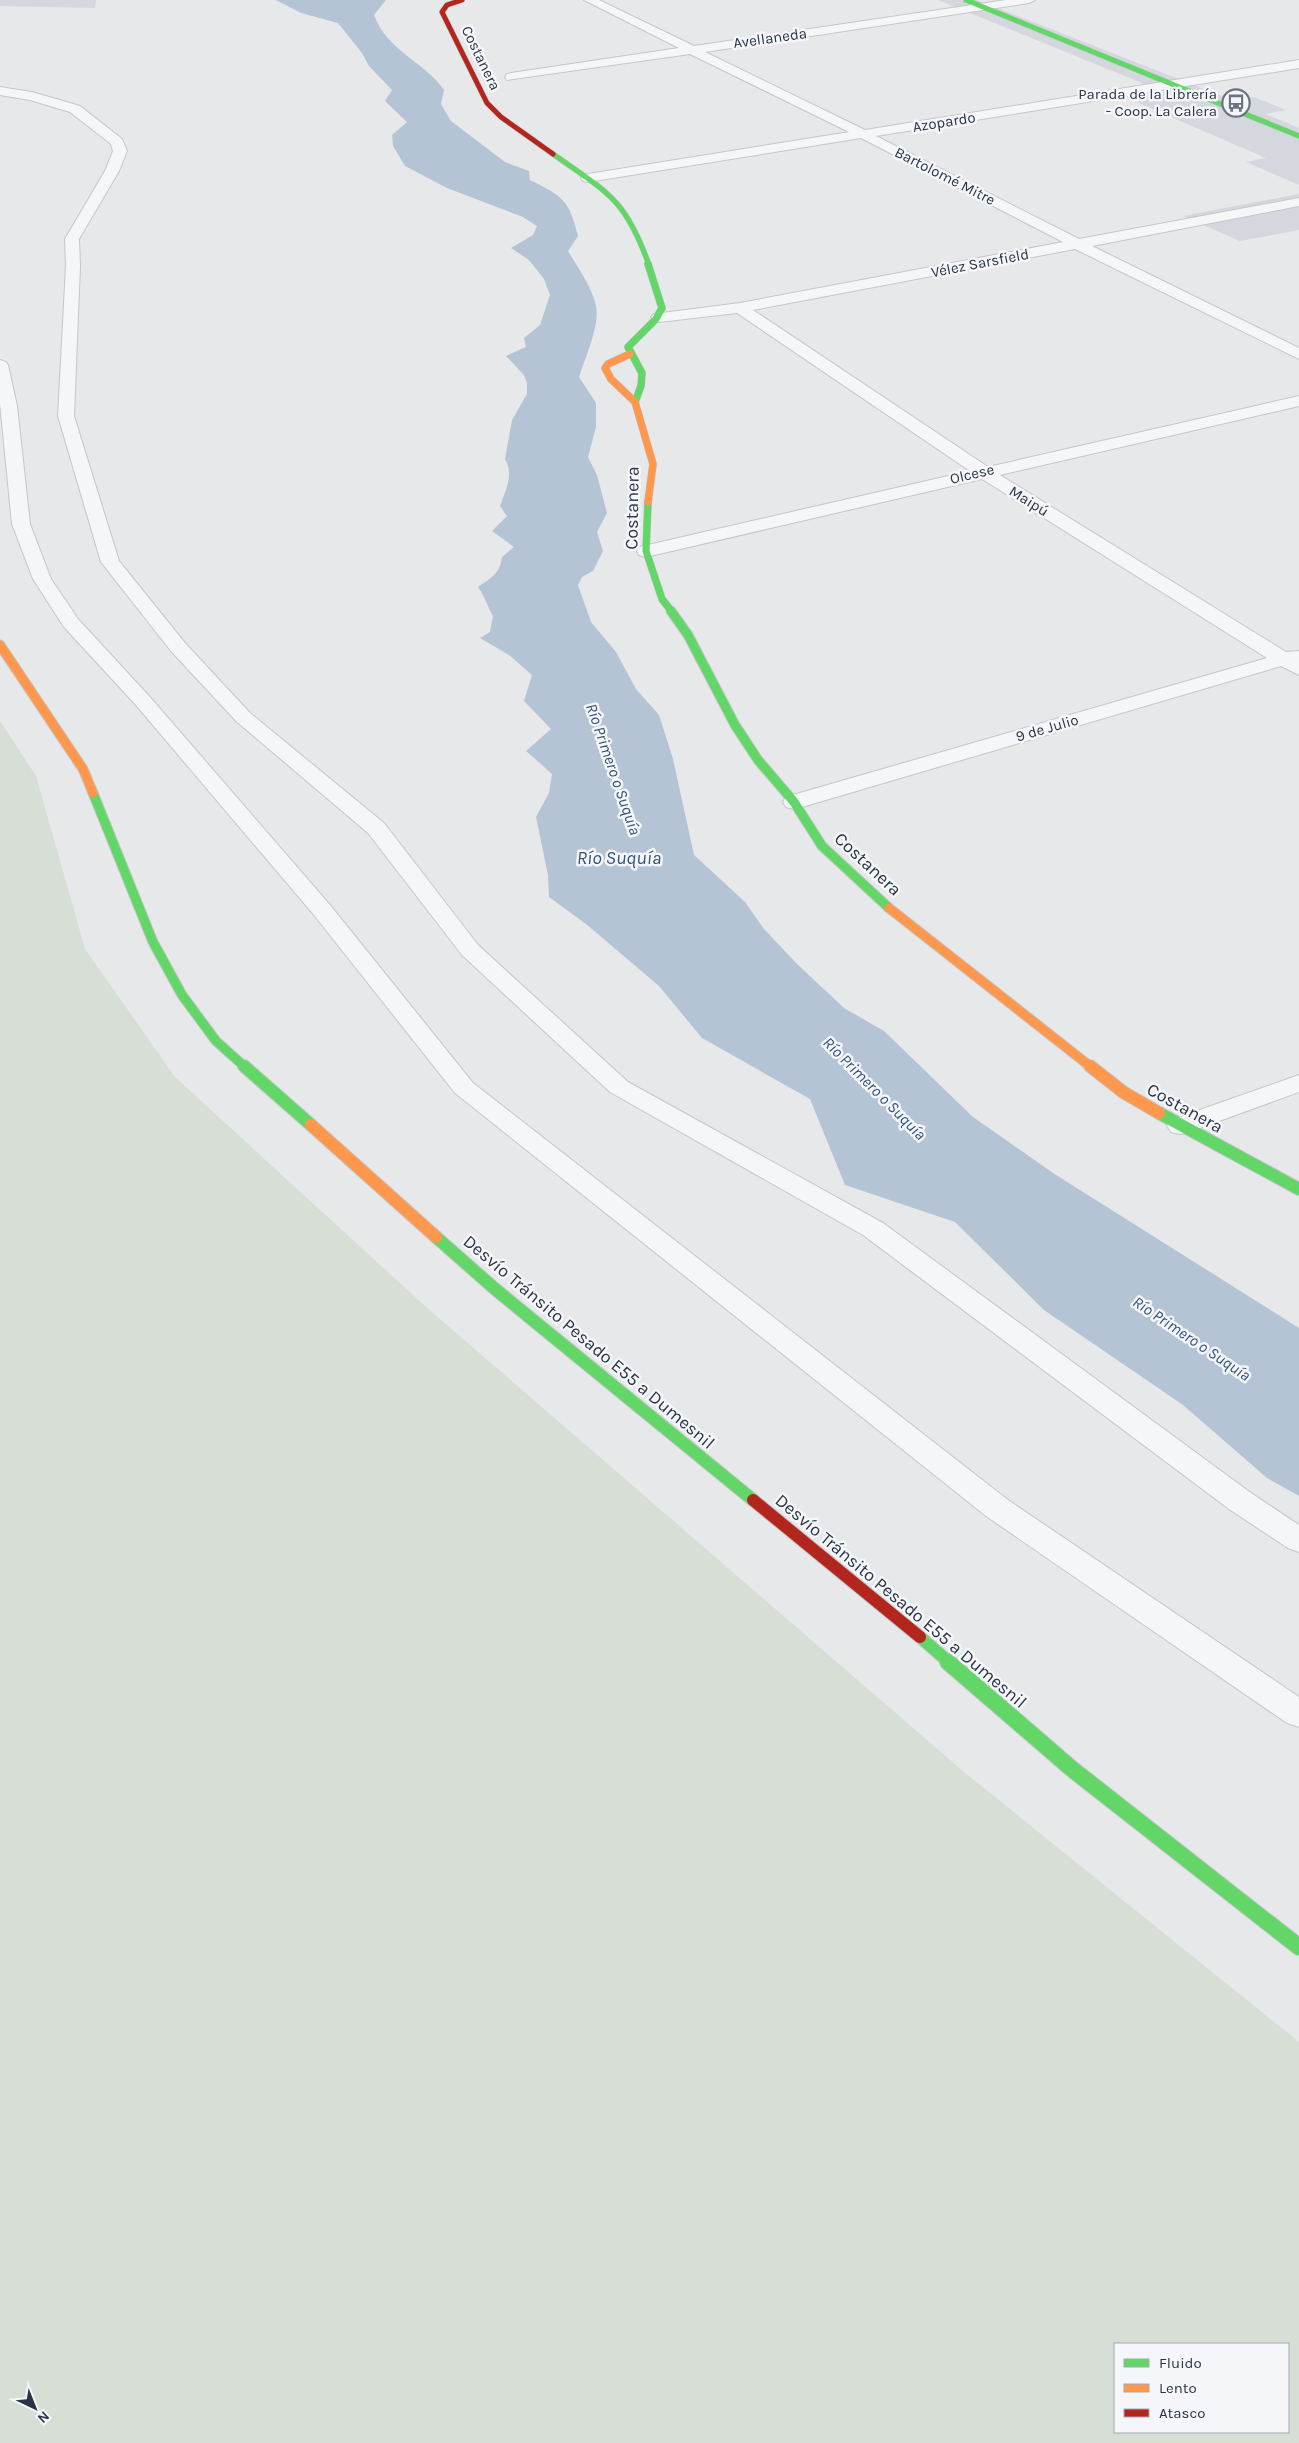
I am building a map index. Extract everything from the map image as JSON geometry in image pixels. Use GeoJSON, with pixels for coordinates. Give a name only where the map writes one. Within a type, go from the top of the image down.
{"type":"FeatureCollection","features":[{"type":"Feature","properties":{"kind":"street","name":"Costanera"},"geometry":{"type":"LineString","coordinates":[[462,0],[448,5],[442,12],[487,103],[501,117],[613,197],[628,219],[661,301],[662,308],[659,317]]}},
{"type":"Feature","properties":{"kind":"street","name":"Bartolomé Mitre"},"geometry":{"type":"LineString","coordinates":[[590,0],[865,134],[1079,245],[1299,354]]}},
{"type":"Feature","properties":{"kind":"street"},"geometry":{"type":"LineString","coordinates":[[966,0],[1299,136]]}},
{"type":"Feature","properties":{"kind":"street","name":"Avellaneda"},"geometry":{"type":"LineString","coordinates":[[511,78],[1029,0]]}},
{"type":"Feature","properties":{"kind":"street","name":"Azopardo"},"geometry":{"type":"LineString","coordinates":[[588,178],[1299,64]]}},
{"type":"Feature","properties":{"kind":"street"},"geometry":{"type":"LineString","coordinates":[[0,91],[32,96],[75,109],[117,142],[120,150],[112,171],[72,239],[73,266],[66,416],[110,562],[135,596],[178,646],[243,717],[376,828],[470,950],[619,1087],[873,1229],[1240,1501],[1299,1540]]}},
{"type":"Feature","properties":{"kind":"street","name":"Vélez Sarsfield"},"geometry":{"type":"LineString","coordinates":[[659,317],[740,308],[1299,202]]}},
{"type":"Feature","properties":{"kind":"street","name":"Maipú"},"geometry":{"type":"LineString","coordinates":[[740,308],[983,472],[1294,661]]}},
{"type":"Feature","properties":{"kind":"street"},"geometry":{"type":"LineString","coordinates":[[635,402],[611,379],[606,368],[608,364],[630,354],[628,347],[635,337],[659,317]]}},
{"type":"Feature","properties":{"kind":"street","name":"Costanera"},"geometry":{"type":"LineString","coordinates":[[630,354],[641,368],[640,390],[635,402],[653,464],[646,516],[646,551],[662,599],[688,635],[735,725],[758,760],[794,802],[822,846],[885,905],[1123,1092],[1180,1126],[1299,1189]]}},
{"type":"Feature","properties":{"kind":"street"},"geometry":{"type":"LineString","coordinates":[[0,365],[9,406],[21,524],[42,579],[71,622],[142,700],[322,910],[464,1088],[997,1508],[1299,1714]]}},
{"type":"Feature","properties":{"kind":"street","name":"Olcese"},"geometry":{"type":"LineString","coordinates":[[646,551],[983,472],[1299,401]]}},
{"type":"Feature","properties":{"kind":"street","name":"Desvío Tránsito Pesado E55 a Dumesnil"},"geometry":{"type":"LineString","coordinates":[[0,646],[34,692],[83,769],[153,942],[182,995],[216,1041],[495,1289],[918,1635],[1072,1769],[1299,1947]]}},
{"type":"Feature","properties":{"kind":"street","name":"9 de Julio"},"geometry":{"type":"LineString","coordinates":[[794,802],[1294,661]]}},
{"type":"Feature","properties":{"kind":"street"},"geometry":{"type":"LineString","coordinates":[[1180,1126],[1299,1083]]}},
{"type":"Feature","properties":{"kind":"shaded area"},"geometry":{"type":"Polygon","coordinates":[[[0,0],[96,0],[95,8],[0,6],[0,0]]]}},
{"type":"Feature","properties":{"kind":"shaded area"},"geometry":{"type":"Polygon","coordinates":[[[938,0],[977,0],[1232,100],[1254,97],[1286,110],[1265,114],[1299,128],[1299,185],[1246,162],[1266,158],[1127,98],[1164,92],[938,0]]]}},
{"type":"Feature","properties":{"kind":"shaded area"},"geometry":{"type":"Polygon","coordinates":[[[1299,194],[1299,230],[1240,241],[1183,216],[1299,194]]]}},
{"type":"Feature","properties":{"kind":"shaded area"},"geometry":{"type":"Polygon","coordinates":[[[0,721],[36,776],[85,949],[175,1077],[426,1307],[964,1772],[1299,2042],[1299,2443],[0,2443],[0,721]]]}},
{"type":"Feature","properties":{"kind":"water","name":"Río Suquía"},"geometry":{"type":"Polygon","coordinates":[[[276,0],[386,0],[374,15],[380,28],[397,47],[427,71],[444,90],[441,104],[451,121],[505,162],[529,171],[530,180],[557,195],[563,200],[571,214],[578,236],[568,251],[588,285],[594,299],[597,314],[594,332],[579,377],[596,403],[596,427],[588,457],[597,475],[607,513],[597,532],[603,551],[593,571],[582,577],[578,585],[591,622],[616,652],[636,689],[659,715],[673,759],[694,855],[745,902],[764,929],[797,964],[844,1008],[884,1031],[973,1117],[1053,1173],[1299,1328],[1299,1496],[1267,1478],[1183,1405],[1044,1310],[955,1222],[845,1185],[810,1099],[702,1038],[659,986],[586,924],[549,897],[548,875],[536,817],[549,793],[552,774],[526,751],[551,729],[524,701],[532,675],[509,655],[480,638],[490,632],[493,616],[478,587],[497,572],[502,557],[514,547],[492,531],[507,516],[500,506],[507,488],[509,476],[508,465],[505,459],[512,420],[527,394],[527,383],[524,375],[506,356],[526,347],[524,338],[540,325],[550,295],[544,279],[529,260],[511,248],[533,235],[537,226],[523,217],[447,188],[405,166],[393,146],[392,135],[407,122],[385,101],[392,90],[369,66],[362,53],[338,23],[301,13],[276,0]]]}},
{"type":"Feature","properties":{"kind":"traffic: fast"},"geometry":{"type":"LineString","coordinates":[[966,0],[1299,136]]}},
{"type":"Feature","properties":{"kind":"traffic: fast"},"geometry":{"type":"LineString","coordinates":[[553,154],[612,196],[629,219],[643,249],[662,308],[656,319],[628,347],[630,353],[640,366],[642,373],[641,386],[635,402]]}},
{"type":"Feature","properties":{"kind":"traffic: fast"},"geometry":{"type":"LineString","coordinates":[[648,502],[646,551],[662,599],[688,635],[735,725],[758,760],[794,802],[822,846],[889,908]]}},
{"type":"Feature","properties":{"kind":"traffic: fast"},"geometry":{"type":"LineString","coordinates":[[93,793],[153,942],[182,995],[216,1041],[311,1125]]}},
{"type":"Feature","properties":{"kind":"traffic: fast"},"geometry":{"type":"LineString","coordinates":[[1159,1113],[1299,1189]]}},
{"type":"Feature","properties":{"kind":"traffic: fast"},"geometry":{"type":"LineString","coordinates":[[436,1237],[495,1289],[753,1500]]}},
{"type":"Feature","properties":{"kind":"traffic: fast"},"geometry":{"type":"LineString","coordinates":[[920,1637],[1072,1769],[1299,1947]]}},
{"type":"Feature","properties":{"kind":"traffic: slow"},"geometry":{"type":"LineString","coordinates":[[630,354],[608,364],[605,368],[611,379],[635,402],[653,464],[648,502]]}},
{"type":"Feature","properties":{"kind":"traffic: slow"},"geometry":{"type":"LineString","coordinates":[[0,645],[83,769],[93,793]]}},
{"type":"Feature","properties":{"kind":"traffic: slow"},"geometry":{"type":"LineString","coordinates":[[889,908],[1123,1092],[1159,1113]]}},
{"type":"Feature","properties":{"kind":"traffic: slow"},"geometry":{"type":"LineString","coordinates":[[311,1125],[436,1237]]}},
{"type":"Feature","properties":{"kind":"traffic: jam"},"geometry":{"type":"LineString","coordinates":[[462,0],[447,5],[442,12],[487,103],[501,117],[553,154]]}},
{"type":"Feature","properties":{"kind":"traffic: jam"},"geometry":{"type":"LineString","coordinates":[[753,1500],[920,1637]]}},
{"type":"Feature","properties":{"kind":"place","name":"Parada de la Librería - Coop. La Calera"},"geometry":{"type":"Point","coordinates":[1236,103]}},
{"type":"Feature","properties":{"kind":"water label","name":"Río Primero o Suquía"},"geometry":{"type":"Point","coordinates":[614,769]}},
{"type":"Feature","properties":{"kind":"water label","name":"Río Primero o Suquía"},"geometry":{"type":"Point","coordinates":[875,1088]}},
{"type":"Feature","properties":{"kind":"water label","name":"Río Primero o Suquía"},"geometry":{"type":"Point","coordinates":[1192,1338]}}]}
